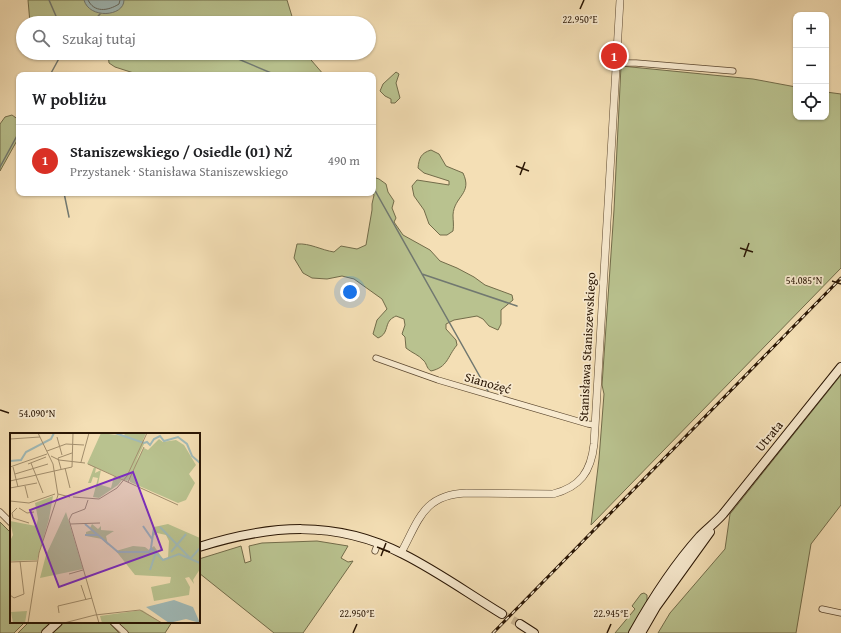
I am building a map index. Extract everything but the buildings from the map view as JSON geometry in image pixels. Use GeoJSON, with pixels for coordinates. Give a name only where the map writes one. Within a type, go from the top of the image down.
{"type":"FeatureCollection","features":[{"type":"Feature","properties":{"kind":"main road","name":"Utrata"},"geometry":{"type":"LineString","coordinates":[[633,633],[650,603],[669,575],[701,536],[716,521],[841,367]]}},
{"type":"Feature","properties":{"kind":"main road","name":"Utrata"},"geometry":{"type":"LineString","coordinates":[[641,633],[656,607],[700,547],[716,521]]}},
{"type":"Feature","properties":{"kind":"main road"},"geometry":{"type":"LineString","coordinates":[[200,547],[243,535],[290,529],[321,530],[353,536],[376,548],[401,553],[502,614]]}},
{"type":"Feature","properties":{"kind":"main road"},"geometry":{"type":"LineString","coordinates":[[46,633],[57,623]]}},
{"type":"Feature","properties":{"kind":"main road"},"geometry":{"type":"LineString","coordinates":[[520,624],[534,633]]}},
{"type":"Feature","properties":{"kind":"street","name":"Stanisława Staniszewskiego"},"geometry":{"type":"LineString","coordinates":[[401,553],[419,519],[428,507],[441,497],[466,493],[553,494],[570,488],[581,479],[590,464],[595,425],[620,0]]}},
{"type":"Feature","properties":{"kind":"street"},"geometry":{"type":"LineString","coordinates":[[616,63],[636,63],[733,71]]}},
{"type":"Feature","properties":{"kind":"street","name":"Sianożęć"},"geometry":{"type":"LineString","coordinates":[[376,358],[438,380],[595,425]]}},
{"type":"Feature","properties":{"kind":"street"},"geometry":{"type":"LineString","coordinates":[[0,512],[10,522]]}},
{"type":"Feature","properties":{"kind":"street"},"geometry":{"type":"LineString","coordinates":[[822,609],[841,613]]}},
{"type":"Feature","properties":{"kind":"street"},"geometry":{"type":"LineString","coordinates":[[114,623],[125,633]]}},
{"type":"Feature","properties":{"kind":"green space"},"geometry":{"type":"Polygon","coordinates":[[[28,0],[287,0],[292,16],[29,16],[28,0]]]}},
{"type":"Feature","properties":{"kind":"green space"},"geometry":{"type":"Polygon","coordinates":[[[109,60],[311,60],[321,72],[131,72],[115,67],[109,63],[109,60]]]}},
{"type":"Feature","properties":{"kind":"green space"},"geometry":{"type":"Polygon","coordinates":[[[621,66],[753,79],[793,86],[793,120],[829,120],[829,92],[841,94],[841,268],[591,525],[599,459],[604,394],[602,385],[614,210],[621,66]]]}},
{"type":"Feature","properties":{"kind":"green space"},"geometry":{"type":"Polygon","coordinates":[[[396,72],[399,74],[396,83],[400,98],[395,103],[391,103],[391,99],[380,91],[383,84],[396,72]]]}},
{"type":"Feature","properties":{"kind":"green space"},"geometry":{"type":"Polygon","coordinates":[[[12,115],[16,118],[16,142],[0,171],[0,124],[5,117],[12,115]]]}},
{"type":"Feature","properties":{"kind":"green space"},"geometry":{"type":"Polygon","coordinates":[[[431,150],[439,154],[446,166],[463,173],[465,180],[466,186],[454,209],[453,231],[447,235],[440,235],[429,224],[424,210],[414,196],[412,186],[417,180],[449,185],[449,181],[424,173],[418,168],[421,156],[431,150]]]}},
{"type":"Feature","properties":{"kind":"green space"},"geometry":{"type":"Polygon","coordinates":[[[376,178],[386,184],[388,192],[394,201],[392,208],[396,218],[394,222],[403,235],[430,250],[440,261],[474,277],[485,285],[512,295],[513,300],[501,310],[501,324],[498,330],[489,326],[483,319],[477,316],[454,320],[446,324],[446,329],[456,340],[457,345],[447,361],[441,367],[431,371],[421,358],[406,348],[405,337],[402,334],[405,325],[404,319],[396,316],[390,320],[385,332],[381,336],[378,338],[373,334],[377,320],[387,309],[382,299],[354,279],[342,276],[327,279],[312,278],[303,273],[294,258],[297,244],[334,252],[341,246],[357,249],[366,245],[374,196],[376,196],[376,178]]]}},
{"type":"Feature","properties":{"kind":"green space"},"geometry":{"type":"Polygon","coordinates":[[[841,375],[841,505],[811,544],[796,633],[658,633],[670,613],[725,549],[730,514],[841,375]]]}},
{"type":"Feature","properties":{"kind":"green space"},"geometry":{"type":"Polygon","coordinates":[[[0,522],[10,532],[10,623],[24,623],[14,633],[0,633],[0,522]]]}},
{"type":"Feature","properties":{"kind":"green space"},"geometry":{"type":"Polygon","coordinates":[[[317,541],[348,546],[341,558],[348,562],[353,561],[303,633],[274,633],[200,574],[200,559],[241,546],[245,563],[251,561],[249,546],[262,543],[317,541]]]}},
{"type":"Feature","properties":{"kind":"green space"},"geometry":{"type":"Polygon","coordinates":[[[644,593],[647,595],[647,602],[629,633],[615,633],[635,609],[632,606],[641,594],[644,593]]]}},
{"type":"Feature","properties":{"kind":"green space"},"geometry":{"type":"Polygon","coordinates":[[[28,623],[109,623],[119,633],[18,633],[28,623]]]}},
{"type":"Feature","properties":{"kind":"green space"},"geometry":{"type":"Polygon","coordinates":[[[119,623],[171,623],[165,633],[129,633],[119,623]]]}},
{"type":"Feature","properties":{"kind":"water"},"geometry":{"type":"Polygon","coordinates":[[[84,0],[124,0],[122,6],[118,10],[106,14],[92,10],[87,6],[84,0]]]}},
{"type":"Feature","properties":{"kind":"waterway"},"geometry":{"type":"LineString","coordinates":[[49,0],[56,16]]}},
{"type":"Feature","properties":{"kind":"waterway"},"geometry":{"type":"LineString","coordinates":[[52,72],[58,60]]}},
{"type":"Feature","properties":{"kind":"waterway"},"geometry":{"type":"LineString","coordinates":[[241,60],[269,72]]}},
{"type":"Feature","properties":{"kind":"waterway"},"geometry":{"type":"LineString","coordinates":[[0,167],[16,138]]}},
{"type":"Feature","properties":{"kind":"waterway"},"geometry":{"type":"LineString","coordinates":[[376,192],[488,391]]}},
{"type":"Feature","properties":{"kind":"waterway"},"geometry":{"type":"LineString","coordinates":[[65,196],[69,217]]}},
{"type":"Feature","properties":{"kind":"waterway"},"geometry":{"type":"LineString","coordinates":[[422,274],[517,306]]}},
{"type":"Feature","properties":{"kind":"tunnel"},"geometry":{"type":"LineString","coordinates":[[502,614],[520,624]]}},
{"type":"Feature","properties":{"kind":"railway"},"geometry":{"type":"LineString","coordinates":[[493,633],[841,278]]}},
{"type":"Feature","properties":{"kind":"place","name":"Staniszewskiego / Osiedle (01) NŻ"},"geometry":{"type":"Point","coordinates":[614,56]}}]}
